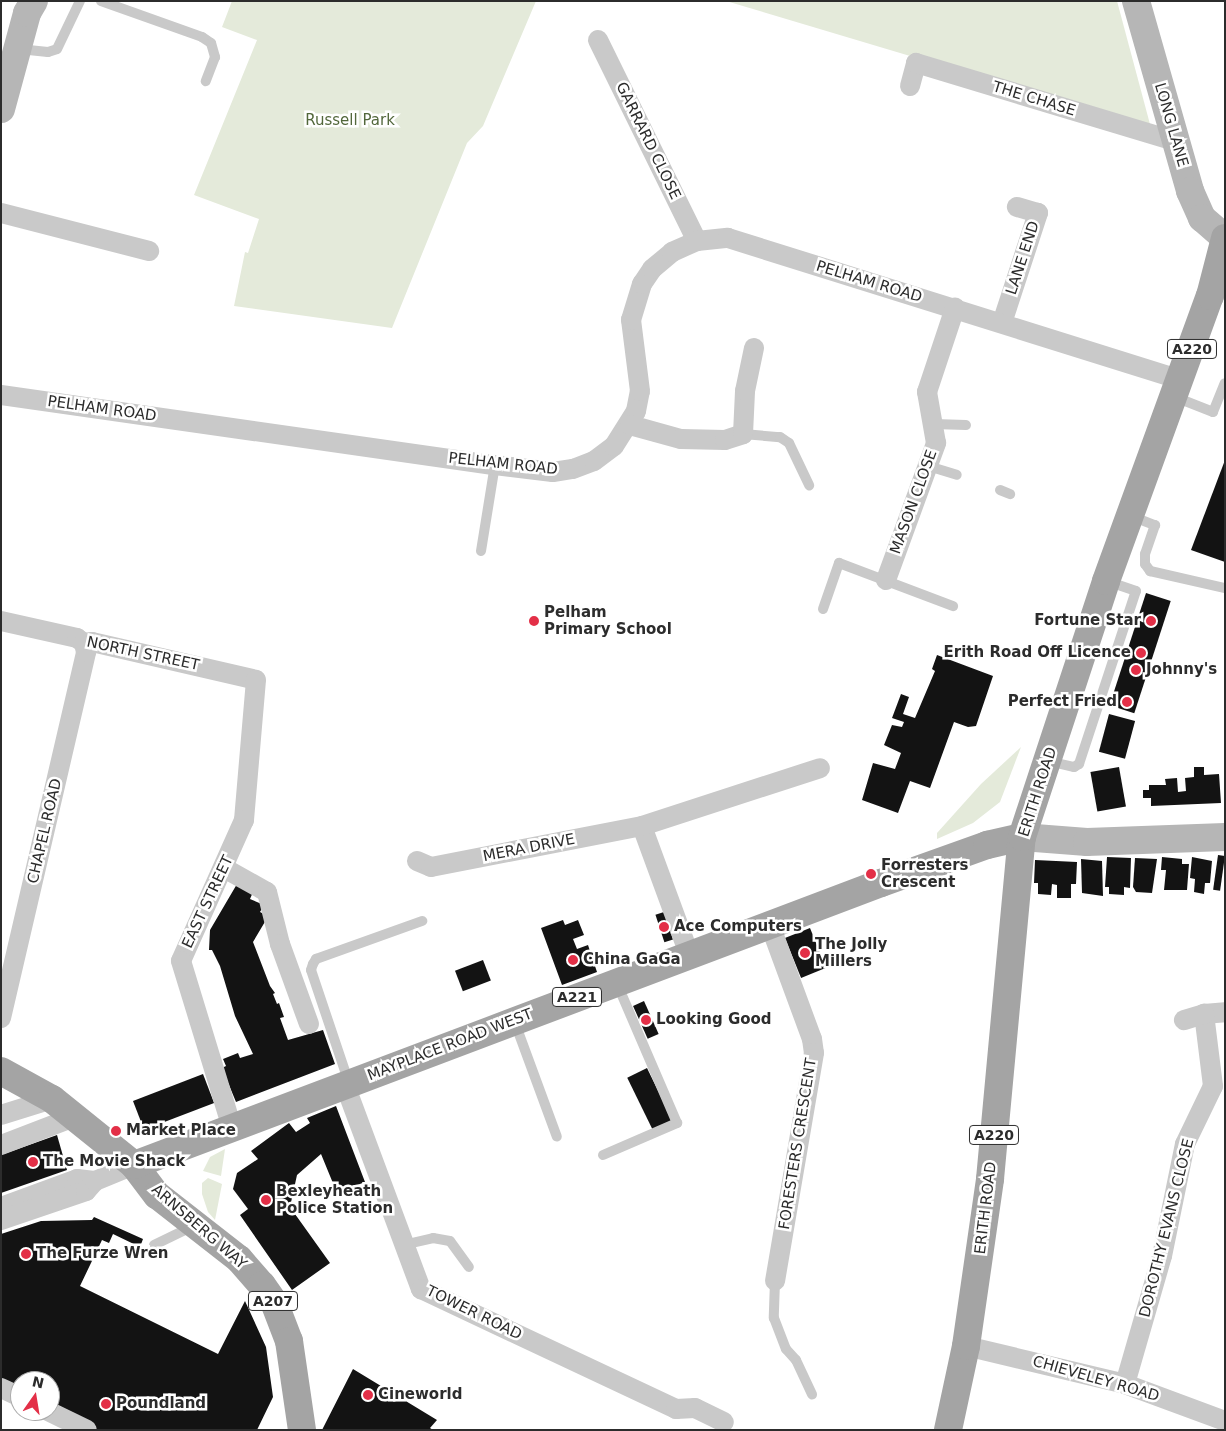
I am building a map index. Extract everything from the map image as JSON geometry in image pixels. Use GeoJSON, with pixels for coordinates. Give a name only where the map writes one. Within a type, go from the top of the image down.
{"type":"FeatureCollection","features":[{"type":"Feature","properties":{"kind":"main road","name":"ERITH ROAD"},"geometry":{"type":"LineString","coordinates":[[948,1430],[966,1346],[990,1178],[1022,837],[1106,581],[1210,296],[1225,238]]}},
{"type":"Feature","properties":{"kind":"main road","name":"MAYPLACE ROAD WEST"},"geometry":{"type":"LineString","coordinates":[[134,1165],[231,1123],[347,1085],[689,954],[987,845],[1022,837]]}},
{"type":"Feature","properties":{"kind":"main road","name":"ARNSBERG WAY"},"geometry":{"type":"LineString","coordinates":[[1,1071],[52,1099],[134,1165],[157,1195],[193,1226],[239,1259],[274,1302],[289,1342],[302,1430]]}},
{"type":"Feature","properties":{"kind":"main road","name":"ARNSBERG WAY"},"geometry":{"type":"LineString","coordinates":[[282,1430],[296,1386]]}},
{"type":"Feature","properties":{"kind":"street"},"geometry":{"type":"LineString","coordinates":[[1,109],[27,13],[34,1]]}},
{"type":"Feature","properties":{"kind":"street","name":"LONG LANE"},"geometry":{"type":"LineString","coordinates":[[1136,1],[1176,141],[1202,218],[1225,238]]}},
{"type":"Feature","properties":{"kind":"street","name":"GARRARD CLOSE"},"geometry":{"type":"LineString","coordinates":[[598,40],[697,241]]}},
{"type":"Feature","properties":{"kind":"street","name":"THE CHASE"},"geometry":{"type":"LineString","coordinates":[[910,86],[916,63],[1176,141]]}},
{"type":"Feature","properties":{"kind":"street","name":"LANE END"},"geometry":{"type":"LineString","coordinates":[[1002,324],[1038,213],[1017,208]]}},
{"type":"Feature","properties":{"kind":"street"},"geometry":{"type":"LineString","coordinates":[[1,213],[149,251]]}},
{"type":"Feature","properties":{"kind":"street","name":"PELHAM ROAD"},"geometry":{"type":"LineString","coordinates":[[1,395],[494,465],[553,472],[573,469],[594,461],[614,446],[630,425],[640,391],[632,347],[631,320],[635,300],[652,269],[672,252],[697,241],[728,238],[955,308],[1178,388]]}},
{"type":"Feature","properties":{"kind":"street","name":"MASON CLOSE"},"geometry":{"type":"LineString","coordinates":[[886,580],[936,443],[927,392],[955,308]]}},
{"type":"Feature","properties":{"kind":"street"},"geometry":{"type":"LineString","coordinates":[[630,425],[682,439],[725,440],[743,434],[745,391],[754,348]]}},
{"type":"Feature","properties":{"kind":"street","name":"NORTH STREET"},"geometry":{"type":"LineString","coordinates":[[1,621],[77,638],[84,643],[92,642],[256,680]]}},
{"type":"Feature","properties":{"kind":"street","name":"CHAPEL ROAD"},"geometry":{"type":"LineString","coordinates":[[1,1018],[86,652],[84,643]]}},
{"type":"Feature","properties":{"kind":"street","name":"EAST STREET"},"geometry":{"type":"LineString","coordinates":[[231,1123],[181,961],[244,820],[256,680]]}},
{"type":"Feature","properties":{"kind":"street","name":"MERA DRIVE"},"geometry":{"type":"LineString","coordinates":[[417,861],[431,867],[642,826],[820,768]]}},
{"type":"Feature","properties":{"kind":"street"},"geometry":{"type":"LineString","coordinates":[[642,826],[689,954]]}},
{"type":"Feature","properties":{"kind":"street"},"geometry":{"type":"LineString","coordinates":[[1022,837],[1087,842],[1225,837]]}},
{"type":"Feature","properties":{"kind":"street"},"geometry":{"type":"LineString","coordinates":[[224,868],[267,892],[280,944],[309,1024]]}},
{"type":"Feature","properties":{"kind":"street","name":"FORESTERS CRESCENT"},"geometry":{"type":"LineString","coordinates":[[770,925],[812,1039],[814,1053],[775,1281]]}},
{"type":"Feature","properties":{"kind":"street"},"geometry":{"type":"LineString","coordinates":[[1184,1020],[1204,1014],[1225,1012]]}},
{"type":"Feature","properties":{"kind":"street","name":"DOROTHY EVANS CLOSE"},"geometry":{"type":"LineString","coordinates":[[1125,1384],[1162,1256],[1185,1144],[1212,1086],[1204,1014]]}},
{"type":"Feature","properties":{"kind":"street","name":"TOWER ROAD"},"geometry":{"type":"LineString","coordinates":[[347,1085],[402,1245],[421,1289],[676,1409],[695,1408],[724,1422]]}},
{"type":"Feature","properties":{"kind":"street"},"geometry":{"type":"LineString","coordinates":[[1,1115],[52,1099]]}},
{"type":"Feature","properties":{"kind":"street"},"geometry":{"type":"LineString","coordinates":[[1,1144],[74,1117]]}},
{"type":"Feature","properties":{"kind":"street"},"geometry":{"type":"LineString","coordinates":[[1,1220],[86,1192],[95,1181],[134,1165]]}},
{"type":"Feature","properties":{"kind":"street"},"geometry":{"type":"LineString","coordinates":[[1,1206],[77,1179],[95,1181]]}},
{"type":"Feature","properties":{"kind":"street","name":"CHIEVELEY ROAD"},"geometry":{"type":"LineString","coordinates":[[966,1346],[1125,1384],[1225,1421]]}},
{"type":"Feature","properties":{"kind":"street"},"geometry":{"type":"LineString","coordinates":[[60,1417],[87,1430]]}},
{"type":"Feature","properties":{"kind":"lane"},"geometry":{"type":"LineString","coordinates":[[17,49],[48,52],[57,49],[80,1]]}},
{"type":"Feature","properties":{"kind":"lane"},"geometry":{"type":"LineString","coordinates":[[101,1],[202,36],[211,43],[215,57],[206,81]]}},
{"type":"Feature","properties":{"kind":"lane"},"geometry":{"type":"LineString","coordinates":[[1178,388],[1213,412],[1225,383]]}},
{"type":"Feature","properties":{"kind":"lane"},"geometry":{"type":"LineString","coordinates":[[934,424],[966,425]]}},
{"type":"Feature","properties":{"kind":"lane"},"geometry":{"type":"LineString","coordinates":[[743,434],[780,437],[789,443],[809,485]]}},
{"type":"Feature","properties":{"kind":"lane"},"geometry":{"type":"LineString","coordinates":[[481,551],[494,465]]}},
{"type":"Feature","properties":{"kind":"lane"},"geometry":{"type":"LineString","coordinates":[[928,466],[957,475]]}},
{"type":"Feature","properties":{"kind":"lane"},"geometry":{"type":"LineString","coordinates":[[1130,516],[1155,525],[1146,554],[1145,564],[1150,571],[1225,588]]}},
{"type":"Feature","properties":{"kind":"lane"},"geometry":{"type":"LineString","coordinates":[[823,609],[839,563],[953,606]]}},
{"type":"Feature","properties":{"kind":"lane"},"geometry":{"type":"LineString","coordinates":[[347,1085],[314,977],[313,964],[316,959],[422,921]]}},
{"type":"Feature","properties":{"kind":"lane"},"geometry":{"type":"LineString","coordinates":[[603,1155],[676,1123],[616,983]]}},
{"type":"Feature","properties":{"kind":"lane"},"geometry":{"type":"LineString","coordinates":[[514,1020],[557,1137]]}},
{"type":"Feature","properties":{"kind":"lane"},"geometry":{"type":"LineString","coordinates":[[154,1245],[193,1226]]}},
{"type":"Feature","properties":{"kind":"lane"},"geometry":{"type":"LineString","coordinates":[[402,1245],[433,1238],[450,1241],[469,1267]]}},
{"type":"Feature","properties":{"kind":"lane"},"geometry":{"type":"LineString","coordinates":[[775,1281],[774,1318],[786,1349],[796,1360],[812,1394]]}},
{"type":"Feature","properties":{"kind":"green space","name":"Russell Park"},"geometry":{"type":"Polygon","coordinates":[[[232,1],[536,1],[483,126],[467,143],[392,328],[234,306],[245,252],[248,253],[259,219],[194,195],[257,40],[222,27],[232,1]]]}},
{"type":"Feature","properties":{"kind":"green space"},"geometry":{"type":"Polygon","coordinates":[[[726,1],[1117,1],[1151,128],[726,1]]]}},
{"type":"Feature","properties":{"kind":"green space"},"geometry":{"type":"Polygon","coordinates":[[[1021,747],[1000,802],[973,823],[937,839],[937,833],[981,784],[1021,747]]]}},
{"type":"Feature","properties":{"kind":"green space"},"geometry":{"type":"Polygon","coordinates":[[[225,1149],[221,1176],[203,1171],[210,1157],[225,1149]]]}},
{"type":"Feature","properties":{"kind":"green space"},"geometry":{"type":"Polygon","coordinates":[[[208,1178],[222,1184],[215,1220],[208,1212],[202,1194],[202,1183],[208,1178]]]}},
{"type":"Feature","properties":{"kind":"building"},"geometry":{"type":"Polygon","coordinates":[[[1225,460],[1225,562],[1191,550],[1225,460]]]}},
{"type":"Feature","properties":{"kind":"building"},"geometry":{"type":"Polygon","coordinates":[[[1146,593],[1171,601],[1134,713],[1110,705],[1146,593]]]}},
{"type":"Feature","properties":{"kind":"building"},"geometry":{"type":"Polygon","coordinates":[[[937,655],[993,676],[976,726],[968,727],[954,722],[930,788],[910,781],[898,813],[862,800],[873,763],[895,769],[901,753],[884,745],[892,725],[902,727],[904,722],[892,718],[901,694],[909,697],[903,714],[915,718],[935,671],[932,669],[937,655]]]}},
{"type":"Feature","properties":{"kind":"building"},"geometry":{"type":"Polygon","coordinates":[[[1109,714],[1135,721],[1125,759],[1099,752],[1109,714]]]}},
{"type":"Feature","properties":{"kind":"building"},"geometry":{"type":"Polygon","coordinates":[[[1119,767],[1126,806],[1097,811],[1090,772],[1119,767]]]}},
{"type":"Feature","properties":{"kind":"building"},"geometry":{"type":"Polygon","coordinates":[[[1194,767],[1204,767],[1204,775],[1219,774],[1221,803],[1151,806],[1151,798],[1143,798],[1143,790],[1149,790],[1149,785],[1166,785],[1165,779],[1177,778],[1178,792],[1186,791],[1185,778],[1194,777],[1194,767]]]}},
{"type":"Feature","properties":{"kind":"building"},"geometry":{"type":"Polygon","coordinates":[[[1218,855],[1225,856],[1220,891],[1213,890],[1218,855]]]}},
{"type":"Feature","properties":{"kind":"building"},"geometry":{"type":"Polygon","coordinates":[[[1107,857],[1131,858],[1130,888],[1124,887],[1124,895],[1109,894],[1109,887],[1105,887],[1107,857]]]}},
{"type":"Feature","properties":{"kind":"building"},"geometry":{"type":"Polygon","coordinates":[[[1162,857],[1182,859],[1182,864],[1189,864],[1187,890],[1164,890],[1166,870],[1161,870],[1162,857]]]}},
{"type":"Feature","properties":{"kind":"building"},"geometry":{"type":"Polygon","coordinates":[[[1192,857],[1212,861],[1210,883],[1205,883],[1204,894],[1194,892],[1195,879],[1190,878],[1192,857]]]}},
{"type":"Feature","properties":{"kind":"building"},"geometry":{"type":"Polygon","coordinates":[[[1135,858],[1157,859],[1152,893],[1136,892],[1133,887],[1135,858]]]}},
{"type":"Feature","properties":{"kind":"building"},"geometry":{"type":"Polygon","coordinates":[[[1081,859],[1102,861],[1103,896],[1082,893],[1081,859]]]}},
{"type":"Feature","properties":{"kind":"building"},"geometry":{"type":"Polygon","coordinates":[[[1035,860],[1077,862],[1076,884],[1071,884],[1071,898],[1057,898],[1057,885],[1052,884],[1051,895],[1038,894],[1038,883],[1034,883],[1035,860]]]}},
{"type":"Feature","properties":{"kind":"building"},"geometry":{"type":"Polygon","coordinates":[[[237,884],[253,892],[250,899],[264,905],[260,912],[266,915],[266,920],[253,942],[270,986],[275,993],[273,994],[277,1004],[279,1003],[284,1017],[280,1018],[288,1040],[323,1030],[335,1064],[236,1102],[222,1068],[226,1066],[223,1059],[238,1053],[240,1058],[253,1054],[235,1016],[220,966],[212,950],[209,950],[210,930],[237,884]]]}},
{"type":"Feature","properties":{"kind":"building","name":"Ace Computers"},"geometry":{"type":"Polygon","coordinates":[[[664,912],[673,940],[664,942],[655,915],[664,912]]]}},
{"type":"Feature","properties":{"kind":"building","name":"China GaGa"},"geometry":{"type":"Polygon","coordinates":[[[563,920],[565,925],[578,920],[584,935],[573,939],[577,949],[588,945],[597,972],[562,985],[541,928],[563,920]]]}},
{"type":"Feature","properties":{"kind":"building","name":"The Jolly Millers"},"geometry":{"type":"Polygon","coordinates":[[[810,928],[826,968],[801,978],[785,938],[810,928]]]}},
{"type":"Feature","properties":{"kind":"building"},"geometry":{"type":"Polygon","coordinates":[[[483,960],[491,981],[463,991],[455,971],[483,960]]]}},
{"type":"Feature","properties":{"kind":"building","name":"Looking Good"},"geometry":{"type":"Polygon","coordinates":[[[644,1001],[659,1034],[648,1039],[633,1006],[644,1001]]]}},
{"type":"Feature","properties":{"kind":"building"},"geometry":{"type":"Polygon","coordinates":[[[647,1068],[672,1120],[653,1130],[627,1078],[647,1068]]]}},
{"type":"Feature","properties":{"kind":"building"},"geometry":{"type":"Polygon","coordinates":[[[203,1074],[214,1103],[144,1130],[133,1101],[203,1074]]]}},
{"type":"Feature","properties":{"kind":"building","name":"Bexleyheath Police Station"},"geometry":{"type":"Polygon","coordinates":[[[336,1106],[365,1182],[337,1193],[321,1154],[297,1175],[290,1207],[330,1263],[292,1290],[240,1215],[248,1209],[233,1189],[237,1173],[258,1159],[251,1151],[289,1123],[296,1132],[310,1123],[307,1118],[336,1106]]]}},
{"type":"Feature","properties":{"kind":"building","name":"The Movie Shack"},"geometry":{"type":"Polygon","coordinates":[[[57,1135],[67,1170],[1,1193],[1,1155],[57,1135]]]}},
{"type":"Feature","properties":{"kind":"building"},"geometry":{"type":"Polygon","coordinates":[[[94,1217],[143,1239],[140,1247],[113,1234],[109,1243],[102,1240],[80,1286],[218,1354],[245,1301],[266,1347],[273,1397],[257,1430],[73,1430],[55,1421],[60,1421],[60,1371],[10,1371],[10,1383],[1,1378],[1,1234],[41,1221],[92,1220],[94,1217]]]}},
{"type":"Feature","properties":{"kind":"building","name":"Cineworld"},"geometry":{"type":"Polygon","coordinates":[[[353,1369],[437,1420],[430,1428],[433,1430],[322,1430],[353,1369]]]}},
{"type":"Feature","properties":{"kind":"place","name":"Pelham Primary School"},"geometry":{"type":"Point","coordinates":[534,621]}},
{"type":"Feature","properties":{"kind":"place","name":"Fortune Star"},"geometry":{"type":"Point","coordinates":[1151,621]}},
{"type":"Feature","properties":{"kind":"place","name":"Erith Road Off Licence"},"geometry":{"type":"Point","coordinates":[1141,653]}},
{"type":"Feature","properties":{"kind":"place","name":"Johnny's"},"geometry":{"type":"Point","coordinates":[1136,670]}},
{"type":"Feature","properties":{"kind":"place","name":"Perfect Fried"},"geometry":{"type":"Point","coordinates":[1127,702]}},
{"type":"Feature","properties":{"kind":"place","name":"Forresters Crescent"},"geometry":{"type":"Point","coordinates":[871,874]}},
{"type":"Feature","properties":{"kind":"place","name":"Ace Computers"},"geometry":{"type":"Point","coordinates":[664,927]}},
{"type":"Feature","properties":{"kind":"place","name":"The Jolly Millers"},"geometry":{"type":"Point","coordinates":[805,953]}},
{"type":"Feature","properties":{"kind":"place","name":"China GaGa"},"geometry":{"type":"Point","coordinates":[573,960]}},
{"type":"Feature","properties":{"kind":"place","name":"Looking Good"},"geometry":{"type":"Point","coordinates":[646,1020]}},
{"type":"Feature","properties":{"kind":"place","name":"Market Place"},"geometry":{"type":"Point","coordinates":[116,1131]}},
{"type":"Feature","properties":{"kind":"place","name":"The Movie Shack"},"geometry":{"type":"Point","coordinates":[33,1162]}},
{"type":"Feature","properties":{"kind":"place","name":"Bexleyheath Police Station"},"geometry":{"type":"Point","coordinates":[266,1200]}},
{"type":"Feature","properties":{"kind":"place","name":"The Furze Wren"},"geometry":{"type":"Point","coordinates":[26,1254]}},
{"type":"Feature","properties":{"kind":"place","name":"Cineworld"},"geometry":{"type":"Point","coordinates":[368,1395]}},
{"type":"Feature","properties":{"kind":"place","name":"Poundland"},"geometry":{"type":"Point","coordinates":[106,1404]}}]}
